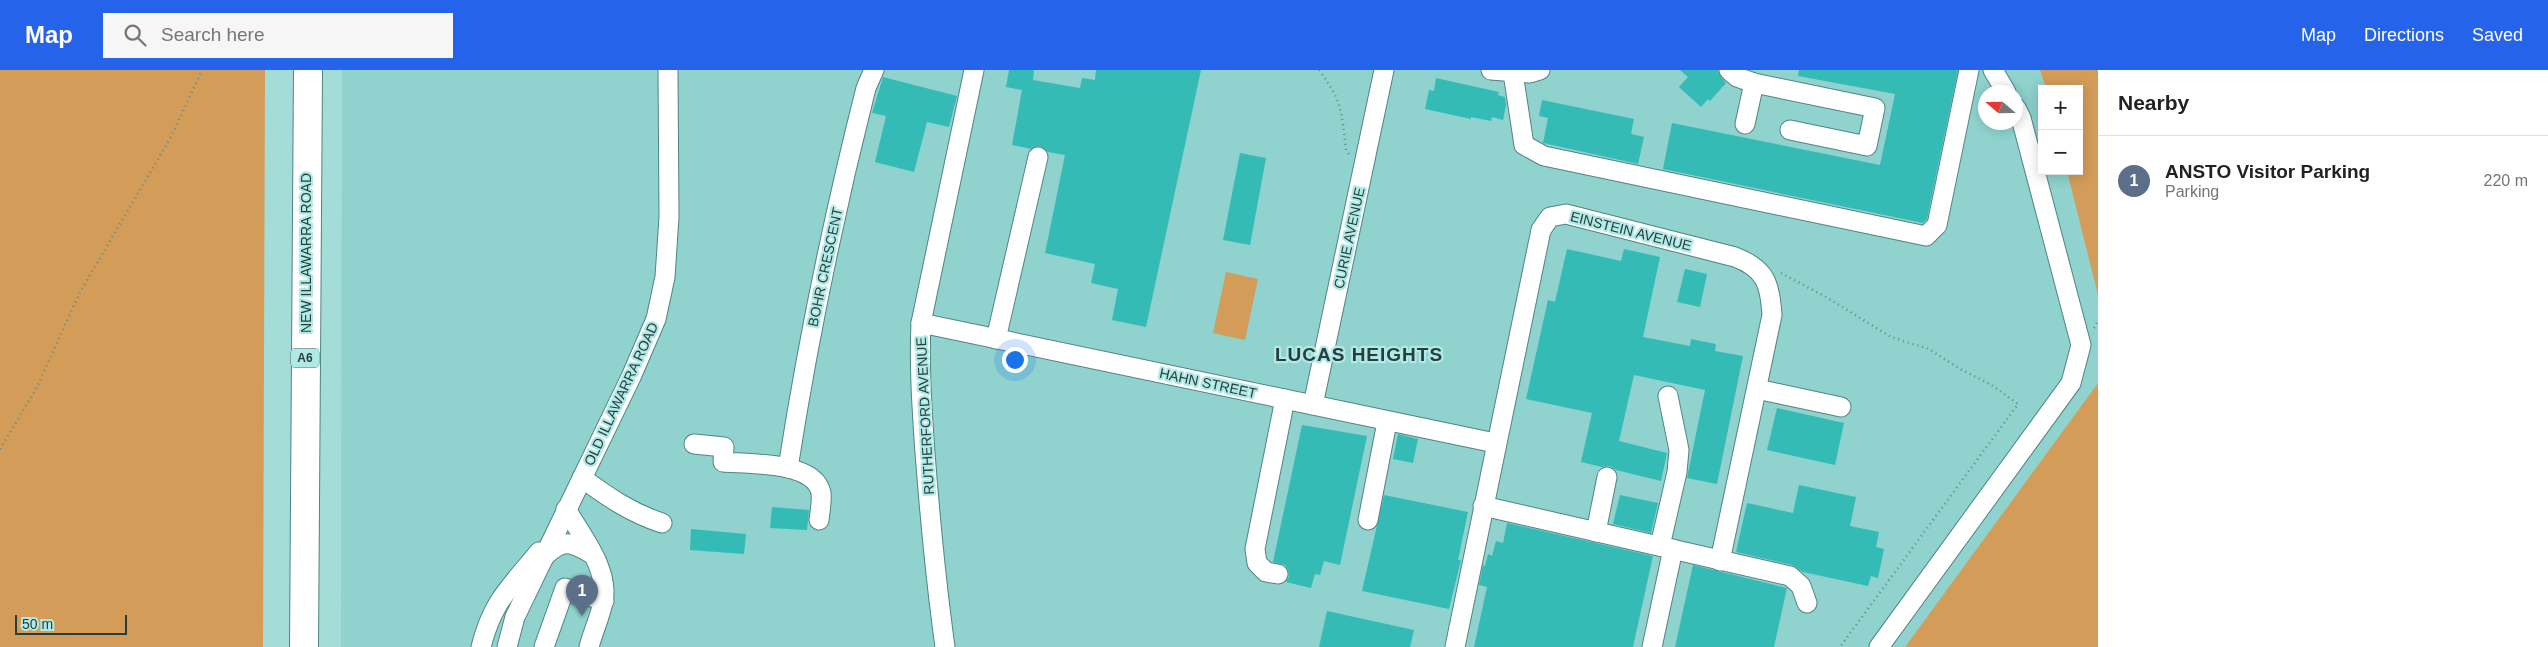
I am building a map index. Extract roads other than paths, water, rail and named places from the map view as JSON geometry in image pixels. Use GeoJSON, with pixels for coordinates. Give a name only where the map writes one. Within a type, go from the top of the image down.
{"type":"FeatureCollection","features":[{"type":"Feature","properties":{"kind":"highway","name":"NEW ILLAWARRA ROAD"},"geometry":{"type":"LineString","coordinates":[[304,647],[308,70]]}},
{"type":"Feature","properties":{"kind":"lane","name":"OLD ILLAWARRA ROAD"},"geometry":{"type":"LineString","coordinates":[[556,532],[631,377],[656,319],[665,277],[669,217],[668,70]]}},
{"type":"Feature","properties":{"kind":"lane","name":"BOHR CRESCENT"},"geometry":{"type":"LineString","coordinates":[[788,468],[806,357],[823,273],[866,88],[874,70]]}},
{"type":"Feature","properties":{"kind":"lane","name":"CURIE AVENUE"},"geometry":{"type":"LineString","coordinates":[[1313,405],[1384,70]]}},
{"type":"Feature","properties":{"kind":"lane"},"geometry":{"type":"LineString","coordinates":[[1491,70],[1513,73],[1530,73],[1540,70]]}},
{"type":"Feature","properties":{"kind":"lane"},"geometry":{"type":"LineString","coordinates":[[1729,70],[1738,77],[1754,83],[1875,108],[1867,146],[1790,130]]}},
{"type":"Feature","properties":{"kind":"lane"},"geometry":{"type":"LineString","coordinates":[[1513,73],[1524,145],[1544,156],[1926,236],[1937,225],[1969,70]]}},
{"type":"Feature","properties":{"kind":"lane"},"geometry":{"type":"LineString","coordinates":[[1993,70],[2002,85]]}},
{"type":"Feature","properties":{"kind":"lane","name":"RUTHERFORD AVENUE"},"geometry":{"type":"LineString","coordinates":[[945,647],[935,580],[919,364],[921,323],[970,71]]}},
{"type":"Feature","properties":{"kind":"lane"},"geometry":{"type":"LineString","coordinates":[[1745,124],[1754,83]]}},
{"type":"Feature","properties":{"kind":"lane"},"geometry":{"type":"LineString","coordinates":[[1879,647],[2071,383],[2081,345],[2023,126]]}},
{"type":"Feature","properties":{"kind":"lane"},"geometry":{"type":"LineString","coordinates":[[996,338],[1038,157]]}},
{"type":"Feature","properties":{"kind":"lane","name":"EINSTEIN AVENUE"},"geometry":{"type":"LineString","coordinates":[[1455,647],[1495,443],[1541,230],[1550,217],[1566,214],[1751,263],[1764,276],[1770,293],[1772,315],[1757,389]]}},
{"type":"Feature","properties":{"kind":"lane","name":"HAHN STREET"},"geometry":{"type":"LineString","coordinates":[[921,323],[1387,422],[1495,443]]}},
{"type":"Feature","properties":{"kind":"lane"},"geometry":{"type":"LineString","coordinates":[[1720,561],[1757,389],[1841,407]]}},
{"type":"Feature","properties":{"kind":"lane"},"geometry":{"type":"LineString","coordinates":[[1652,647],[1679,450],[1668,396]]}},
{"type":"Feature","properties":{"kind":"lane"},"geometry":{"type":"LineString","coordinates":[[1278,574],[1266,572],[1257,563],[1255,549],[1284,399]]}},
{"type":"Feature","properties":{"kind":"lane"},"geometry":{"type":"LineString","coordinates":[[1368,520],[1387,422]]}},
{"type":"Feature","properties":{"kind":"lane"},"geometry":{"type":"LineString","coordinates":[[694,444],[724,447],[723,462],[797,469],[812,478],[821,492],[820,520]]}},
{"type":"Feature","properties":{"kind":"lane"},"geometry":{"type":"LineString","coordinates":[[1596,532],[1607,477]]}},
{"type":"Feature","properties":{"kind":"lane"},"geometry":{"type":"LineString","coordinates":[[582,478],[612,501],[637,515],[662,523]]}},
{"type":"Feature","properties":{"kind":"lane"},"geometry":{"type":"LineString","coordinates":[[1483,506],[1790,576],[1801,586],[1807,603]]}},
{"type":"Feature","properties":{"kind":"lane"},"geometry":{"type":"LineString","coordinates":[[566,509],[601,573],[604,601],[588,647]]}},
{"type":"Feature","properties":{"kind":"lane"},"geometry":{"type":"LineString","coordinates":[[507,647],[516,617],[556,532]]}},
{"type":"Feature","properties":{"kind":"lane"},"geometry":{"type":"LineString","coordinates":[[474,647],[499,599],[556,532]]}},
{"type":"Feature","properties":{"kind":"lane"},"geometry":{"type":"LineString","coordinates":[[495,647],[506,614],[520,591],[555,546],[566,543],[578,545],[592,554]]}},
{"type":"Feature","properties":{"kind":"lane"},"geometry":{"type":"LineString","coordinates":[[544,647],[565,588],[604,601]]}},
{"type":"Feature","properties":{"kind":"lane"},"geometry":{"type":"LineString","coordinates":[[481,647],[490,619]]}},
{"type":"Feature","properties":{"kind":"place","name":"ANSTO Visitor Parking"},"geometry":{"type":"Point","coordinates":[582,616]}},
{"type":"Feature","properties":{"kind":"district","name":"LUCAS HEIGHTS"},"geometry":{"type":"Point","coordinates":[1359,354]}}]}
